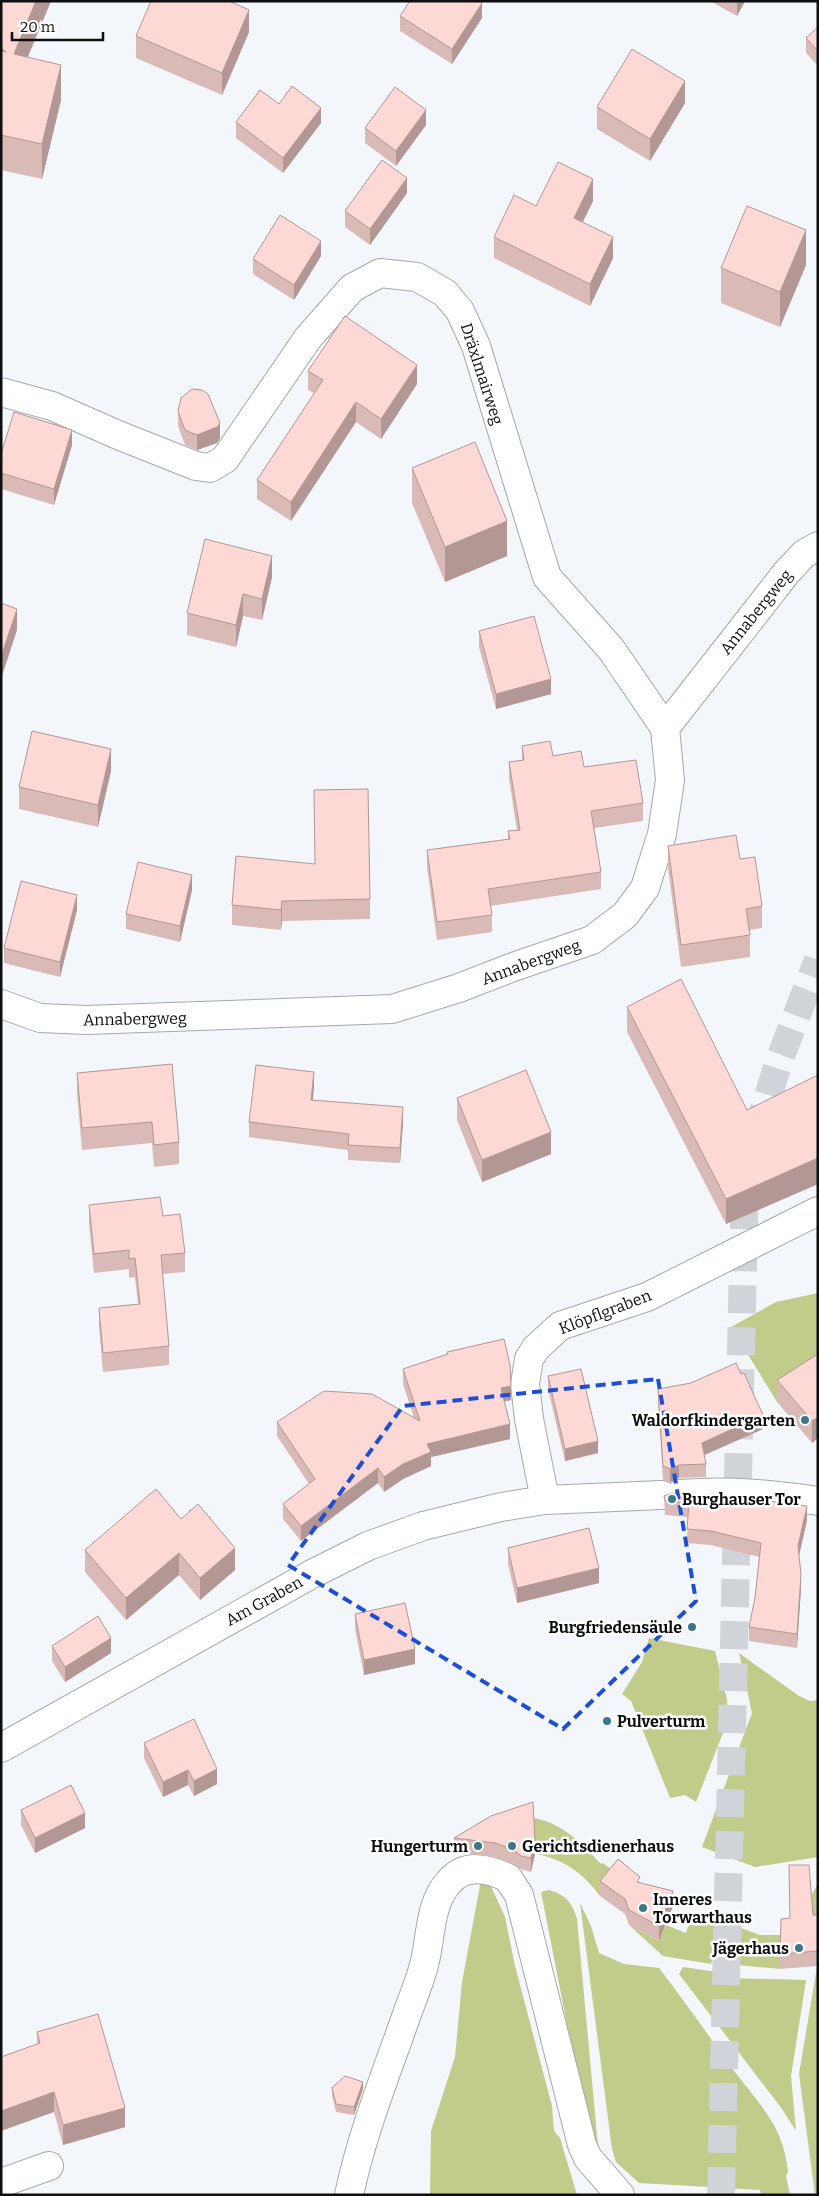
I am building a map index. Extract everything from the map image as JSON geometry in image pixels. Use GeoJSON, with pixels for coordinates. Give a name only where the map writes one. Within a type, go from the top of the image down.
{"type":"FeatureCollection","features":[{"type":"Feature","properties":{"kind":"street","name":"Dräxlmairweg"},"geometry":{"type":"LineString","coordinates":[[1,392],[52,406],[196,466],[210,468],[225,459],[308,338],[352,288],[380,273],[417,277],[444,293],[460,310],[476,346],[546,577],[611,649],[665,728]]}},
{"type":"Feature","properties":{"kind":"street","name":"Annabergweg"},"geometry":{"type":"LineString","coordinates":[[1,1004],[40,1018],[86,1020],[392,1009],[460,988],[513,967],[592,940],[625,914],[645,888],[662,834],[670,780],[665,728],[787,572],[804,554],[818,546]]}},
{"type":"Feature","properties":{"kind":"street","name":"Klöpflgraben"},"geometry":{"type":"LineString","coordinates":[[544,1500],[529,1419],[526,1384],[529,1359],[536,1348],[560,1326],[647,1297],[818,1211]]}},
{"type":"Feature","properties":{"kind":"street","name":"Am Graben"},"geometry":{"type":"LineString","coordinates":[[1,1748],[312,1574],[368,1546],[423,1526],[501,1506],[544,1500],[671,1495],[718,1491],[760,1493],[818,1501]]}},
{"type":"Feature","properties":{"kind":"street"},"geometry":{"type":"LineString","coordinates":[[349,2195],[364,2133],[425,1962],[436,1902],[441,1891],[454,1877],[475,1868],[508,1878],[519,1895],[582,2145],[588,2158],[620,2195]]}},
{"type":"Feature","properties":{"kind":"street"},"geometry":{"type":"LineString","coordinates":[[1,2183],[48,2166]]}},
{"type":"Feature","properties":{"kind":"highlighted area"},"geometry":{"type":"Polygon","coordinates":[[[658,1379],[696,1601],[563,1729],[288,1565],[403,1406],[658,1379]]]}},
{"type":"Feature","properties":{"kind":"green space"},"geometry":{"type":"Polygon","coordinates":[[[818,1293],[818,1375],[777,1402],[731,1327],[776,1302],[818,1293]]]}},
{"type":"Feature","properties":{"kind":"green space"},"geometry":{"type":"Polygon","coordinates":[[[649,1638],[715,1651],[727,1700],[728,1720],[696,1802],[685,1795],[670,1798],[631,1701],[622,1694],[642,1662],[649,1638]]]}},
{"type":"Feature","properties":{"kind":"green space"},"geometry":{"type":"Polygon","coordinates":[[[739,1653],[799,1696],[810,1701],[818,1700],[818,1857],[755,1867],[702,1847],[752,1713],[739,1653]]]}},
{"type":"Feature","properties":{"kind":"green space"},"geometry":{"type":"Polygon","coordinates":[[[533,1818],[553,1824],[571,1835],[601,1864],[603,1863],[617,1874],[600,1896],[587,1880],[572,1868],[555,1859],[535,1854],[533,1818]]]}},
{"type":"Feature","properties":{"kind":"green space"},"geometry":{"type":"Polygon","coordinates":[[[481,1880],[489,1882],[505,1917],[515,1966],[552,2106],[554,2131],[560,2138],[577,2195],[430,2195],[431,2131],[455,2057],[462,1982],[481,1880]]]}},
{"type":"Feature","properties":{"kind":"green space"},"geometry":{"type":"Polygon","coordinates":[[[818,1884],[818,1917],[812,1917],[807,1902],[818,1884]]]}},
{"type":"Feature","properties":{"kind":"green space"},"geometry":{"type":"Polygon","coordinates":[[[549,1890],[560,1894],[568,1900],[577,1919],[598,2146],[586,2121],[541,1892],[549,1890]]]}},
{"type":"Feature","properties":{"kind":"green space"},"geometry":{"type":"Polygon","coordinates":[[[580,1903],[591,1926],[599,1953],[624,1964],[659,1968],[758,2101],[781,2140],[788,2172],[786,2176],[790,2195],[761,2195],[760,2190],[639,2183],[616,2162],[612,2149],[580,1903]]]}},
{"type":"Feature","properties":{"kind":"green space"},"geometry":{"type":"Polygon","coordinates":[[[692,1915],[724,1922],[711,1964],[663,1956],[629,1925],[659,1941],[666,1925],[686,1933],[692,1915]]]}},
{"type":"Feature","properties":{"kind":"green space"},"geometry":{"type":"Polygon","coordinates":[[[738,1927],[760,1935],[781,1935],[781,1969],[724,1964],[738,1927]]]}},
{"type":"Feature","properties":{"kind":"green space"},"geometry":{"type":"Polygon","coordinates":[[[818,1961],[818,2195],[815,2195],[799,2074],[818,1961]]]}},
{"type":"Feature","properties":{"kind":"green space"},"geometry":{"type":"Polygon","coordinates":[[[683,1967],[717,1972],[718,1976],[728,1978],[806,1980],[791,2076],[796,2131],[782,2109],[679,1974],[683,1967]]]}},
{"type":"Feature","properties":{"kind":"building"},"geometry":{"type":"Polygon","coordinates":[[[1,1],[36,1],[14,54],[61,65],[42,144],[1,135],[1,51],[6,52],[1,48],[1,1]]]}},
{"type":"Feature","properties":{"kind":"building"},"geometry":{"type":"Polygon","coordinates":[[[151,1],[229,1],[249,10],[222,73],[136,36],[151,1]]]}},
{"type":"Feature","properties":{"kind":"building"},"geometry":{"type":"Polygon","coordinates":[[[410,1],[480,1],[482,3],[452,49],[400,16],[410,1]]]}},
{"type":"Feature","properties":{"kind":"building"},"geometry":{"type":"Polygon","coordinates":[[[818,27],[818,51],[806,38],[818,27]]]}},
{"type":"Feature","properties":{"kind":"building"},"geometry":{"type":"Polygon","coordinates":[[[632,49],[685,81],[650,139],[597,107],[632,49]]]}},
{"type":"Feature","properties":{"kind":"building"},"geometry":{"type":"Polygon","coordinates":[[[292,86],[321,108],[283,158],[236,122],[260,90],[279,104],[292,86]]]}},
{"type":"Feature","properties":{"kind":"building"},"geometry":{"type":"Polygon","coordinates":[[[395,87],[426,110],[396,151],[365,128],[395,87]]]}},
{"type":"Feature","properties":{"kind":"building"},"geometry":{"type":"Polygon","coordinates":[[[382,160],[407,178],[370,229],[345,211],[382,160]]]}},
{"type":"Feature","properties":{"kind":"building"},"geometry":{"type":"Polygon","coordinates":[[[558,162],[593,179],[574,218],[613,237],[590,284],[494,237],[514,195],[536,206],[558,162]]]}},
{"type":"Feature","properties":{"kind":"building"},"geometry":{"type":"Polygon","coordinates":[[[747,206],[806,230],[780,292],[721,268],[747,206]]]}},
{"type":"Feature","properties":{"kind":"building"},"geometry":{"type":"Polygon","coordinates":[[[280,215],[321,241],[294,285],[253,259],[280,215]]]}},
{"type":"Feature","properties":{"kind":"building"},"geometry":{"type":"Polygon","coordinates":[[[345,316],[417,365],[381,419],[356,402],[291,502],[257,480],[323,380],[308,371],[345,316]]]}},
{"type":"Feature","properties":{"kind":"building"},"geometry":{"type":"Polygon","coordinates":[[[192,389],[202,390],[208,394],[220,423],[217,427],[197,435],[185,430],[178,411],[181,398],[192,389]]]}},
{"type":"Feature","properties":{"kind":"building"},"geometry":{"type":"Polygon","coordinates":[[[14,412],[72,430],[54,489],[1,473],[1,454],[14,412]]]}},
{"type":"Feature","properties":{"kind":"building"},"geometry":{"type":"Polygon","coordinates":[[[475,442],[507,521],[445,547],[412,468],[475,442]]]}},
{"type":"Feature","properties":{"kind":"building"},"geometry":{"type":"Polygon","coordinates":[[[205,539],[272,556],[262,599],[243,594],[236,625],[187,613],[205,539]]]}},
{"type":"Feature","properties":{"kind":"building"},"geometry":{"type":"Polygon","coordinates":[[[1,603],[17,609],[1,657],[1,603]]]}},
{"type":"Feature","properties":{"kind":"building"},"geometry":{"type":"Polygon","coordinates":[[[534,616],[551,679],[496,694],[479,631],[534,616]]]}},
{"type":"Feature","properties":{"kind":"building"},"geometry":{"type":"Polygon","coordinates":[[[32,731],[111,749],[98,805],[19,787],[32,731]]]}},
{"type":"Feature","properties":{"kind":"building"},"geometry":{"type":"Polygon","coordinates":[[[550,741],[553,756],[581,751],[584,767],[636,760],[643,803],[591,811],[601,872],[488,889],[492,915],[437,922],[427,850],[510,839],[508,831],[520,830],[509,762],[524,760],[522,746],[550,741]]]}},
{"type":"Feature","properties":{"kind":"building"},"geometry":{"type":"Polygon","coordinates":[[[368,789],[370,899],[282,901],[281,910],[232,905],[236,856],[315,864],[314,790],[368,789]]]}},
{"type":"Feature","properties":{"kind":"building"},"geometry":{"type":"Polygon","coordinates":[[[736,835],[740,859],[755,857],[762,906],[746,909],[750,935],[681,945],[668,846],[736,835]]]}},
{"type":"Feature","properties":{"kind":"building"},"geometry":{"type":"Polygon","coordinates":[[[138,862],[192,875],[180,926],[126,914],[138,862]]]}},
{"type":"Feature","properties":{"kind":"building"},"geometry":{"type":"Polygon","coordinates":[[[21,881],[77,895],[60,962],[4,948],[21,881]]]}},
{"type":"Feature","properties":{"kind":"building"},"geometry":{"type":"Polygon","coordinates":[[[681,979],[747,1110],[818,1075],[818,1158],[726,1199],[627,1007],[681,979]]]}},
{"type":"Feature","properties":{"kind":"building"},"geometry":{"type":"Polygon","coordinates":[[[172,1064],[179,1142],[154,1145],[152,1122],[82,1128],[77,1073],[172,1064]]]}},
{"type":"Feature","properties":{"kind":"building"},"geometry":{"type":"Polygon","coordinates":[[[256,1065],[314,1072],[311,1100],[403,1107],[400,1148],[348,1145],[349,1134],[249,1122],[256,1065]]]}},
{"type":"Feature","properties":{"kind":"building"},"geometry":{"type":"Polygon","coordinates":[[[526,1070],[551,1132],[482,1160],[457,1098],[526,1070]]]}},
{"type":"Feature","properties":{"kind":"building"},"geometry":{"type":"Polygon","coordinates":[[[160,1197],[163,1216],[180,1214],[185,1253],[161,1255],[169,1346],[103,1353],[99,1308],[140,1304],[135,1258],[129,1259],[129,1250],[94,1254],[89,1205],[160,1197]]]}},
{"type":"Feature","properties":{"kind":"building"},"geometry":{"type":"Polygon","coordinates":[[[504,1339],[510,1365],[511,1386],[501,1388],[510,1424],[427,1444],[431,1452],[403,1464],[384,1477],[378,1468],[301,1526],[283,1504],[315,1479],[277,1422],[324,1391],[372,1394],[420,1421],[403,1369],[448,1354],[447,1352],[504,1339]]]}},
{"type":"Feature","properties":{"kind":"building"},"geometry":{"type":"Polygon","coordinates":[[[818,1354],[818,1417],[812,1421],[777,1380],[818,1354]]]}},
{"type":"Feature","properties":{"kind":"building"},"geometry":{"type":"Polygon","coordinates":[[[736,1363],[741,1374],[744,1373],[763,1415],[702,1443],[706,1464],[679,1465],[670,1469],[663,1466],[658,1389],[691,1383],[736,1363]]]}},
{"type":"Feature","properties":{"kind":"building"},"geometry":{"type":"Polygon","coordinates":[[[581,1369],[598,1441],[565,1449],[548,1376],[581,1369]]]}},
{"type":"Feature","properties":{"kind":"building"},"geometry":{"type":"Polygon","coordinates":[[[156,1489],[181,1519],[198,1504],[235,1548],[200,1578],[179,1553],[126,1598],[85,1550],[156,1489]]]}},
{"type":"Feature","properties":{"kind":"building"},"geometry":{"type":"Polygon","coordinates":[[[672,1493],[681,1496],[715,1494],[807,1506],[798,1546],[801,1574],[797,1634],[749,1627],[755,1598],[761,1543],[711,1531],[687,1529],[689,1503],[665,1501],[664,1496],[672,1493]]]}},
{"type":"Feature","properties":{"kind":"building"},"geometry":{"type":"Polygon","coordinates":[[[589,1528],[599,1568],[517,1588],[508,1548],[589,1528]]]}},
{"type":"Feature","properties":{"kind":"building"},"geometry":{"type":"Polygon","coordinates":[[[405,1603],[415,1649],[364,1660],[355,1614],[405,1603]]]}},
{"type":"Feature","properties":{"kind":"building"},"geometry":{"type":"Polygon","coordinates":[[[98,1616],[111,1638],[65,1667],[52,1646],[98,1616]]]}},
{"type":"Feature","properties":{"kind":"building"},"geometry":{"type":"Polygon","coordinates":[[[194,1719],[217,1769],[194,1781],[188,1770],[163,1782],[144,1743],[194,1719]]]}},
{"type":"Feature","properties":{"kind":"building"},"geometry":{"type":"Polygon","coordinates":[[[71,1785],[85,1813],[35,1838],[21,1810],[71,1785]]]}},
{"type":"Feature","properties":{"kind":"building"},"geometry":{"type":"Polygon","coordinates":[[[533,1802],[535,1840],[531,1858],[521,1856],[514,1850],[496,1843],[454,1838],[491,1816],[533,1802]]]}},
{"type":"Feature","properties":{"kind":"building"},"geometry":{"type":"Polygon","coordinates":[[[618,1859],[640,1877],[637,1882],[673,1891],[659,1926],[629,1910],[625,1899],[600,1881],[618,1859]]]}},
{"type":"Feature","properties":{"kind":"building"},"geometry":{"type":"Polygon","coordinates":[[[789,1865],[809,1865],[813,1915],[818,1915],[817,1951],[780,1954],[781,1919],[790,1918],[789,1865]]]}},
{"type":"Feature","properties":{"kind":"building"},"geometry":{"type":"Polygon","coordinates":[[[98,2014],[125,2108],[63,2125],[54,2092],[1,2111],[1,2057],[40,2043],[37,2032],[98,2014]]]}},
{"type":"Feature","properties":{"kind":"building"},"geometry":{"type":"Polygon","coordinates":[[[345,2076],[363,2082],[354,2107],[336,2104],[332,2088],[345,2076]]]}},
{"type":"Feature","properties":{"kind":"tunnel"},"geometry":{"type":"LineString","coordinates":[[756,1135],[779,1061],[818,960]]}},
{"type":"Feature","properties":{"kind":"tunnel"},"geometry":{"type":"LineString","coordinates":[[721,2195],[745,1179]]}},
{"type":"Feature","properties":{"kind":"place","name":"Waldorfkindergarten"},"geometry":{"type":"Point","coordinates":[805,1420]}},
{"type":"Feature","properties":{"kind":"place","name":"Burghauser Tor"},"geometry":{"type":"Point","coordinates":[672,1499]}},
{"type":"Feature","properties":{"kind":"place","name":"Burgfriedensäule"},"geometry":{"type":"Point","coordinates":[692,1627]}},
{"type":"Feature","properties":{"kind":"place","name":"Pulverturm"},"geometry":{"type":"Point","coordinates":[607,1721]}},
{"type":"Feature","properties":{"kind":"place","name":"Hungerturm"},"geometry":{"type":"Point","coordinates":[478,1846]}},
{"type":"Feature","properties":{"kind":"place","name":"Gerichtsdienerhaus"},"geometry":{"type":"Point","coordinates":[512,1846]}},
{"type":"Feature","properties":{"kind":"place","name":"Inneres Torwarthaus"},"geometry":{"type":"Point","coordinates":[643,1908]}},
{"type":"Feature","properties":{"kind":"place","name":"Jägerhaus"},"geometry":{"type":"Point","coordinates":[799,1948]}}]}
